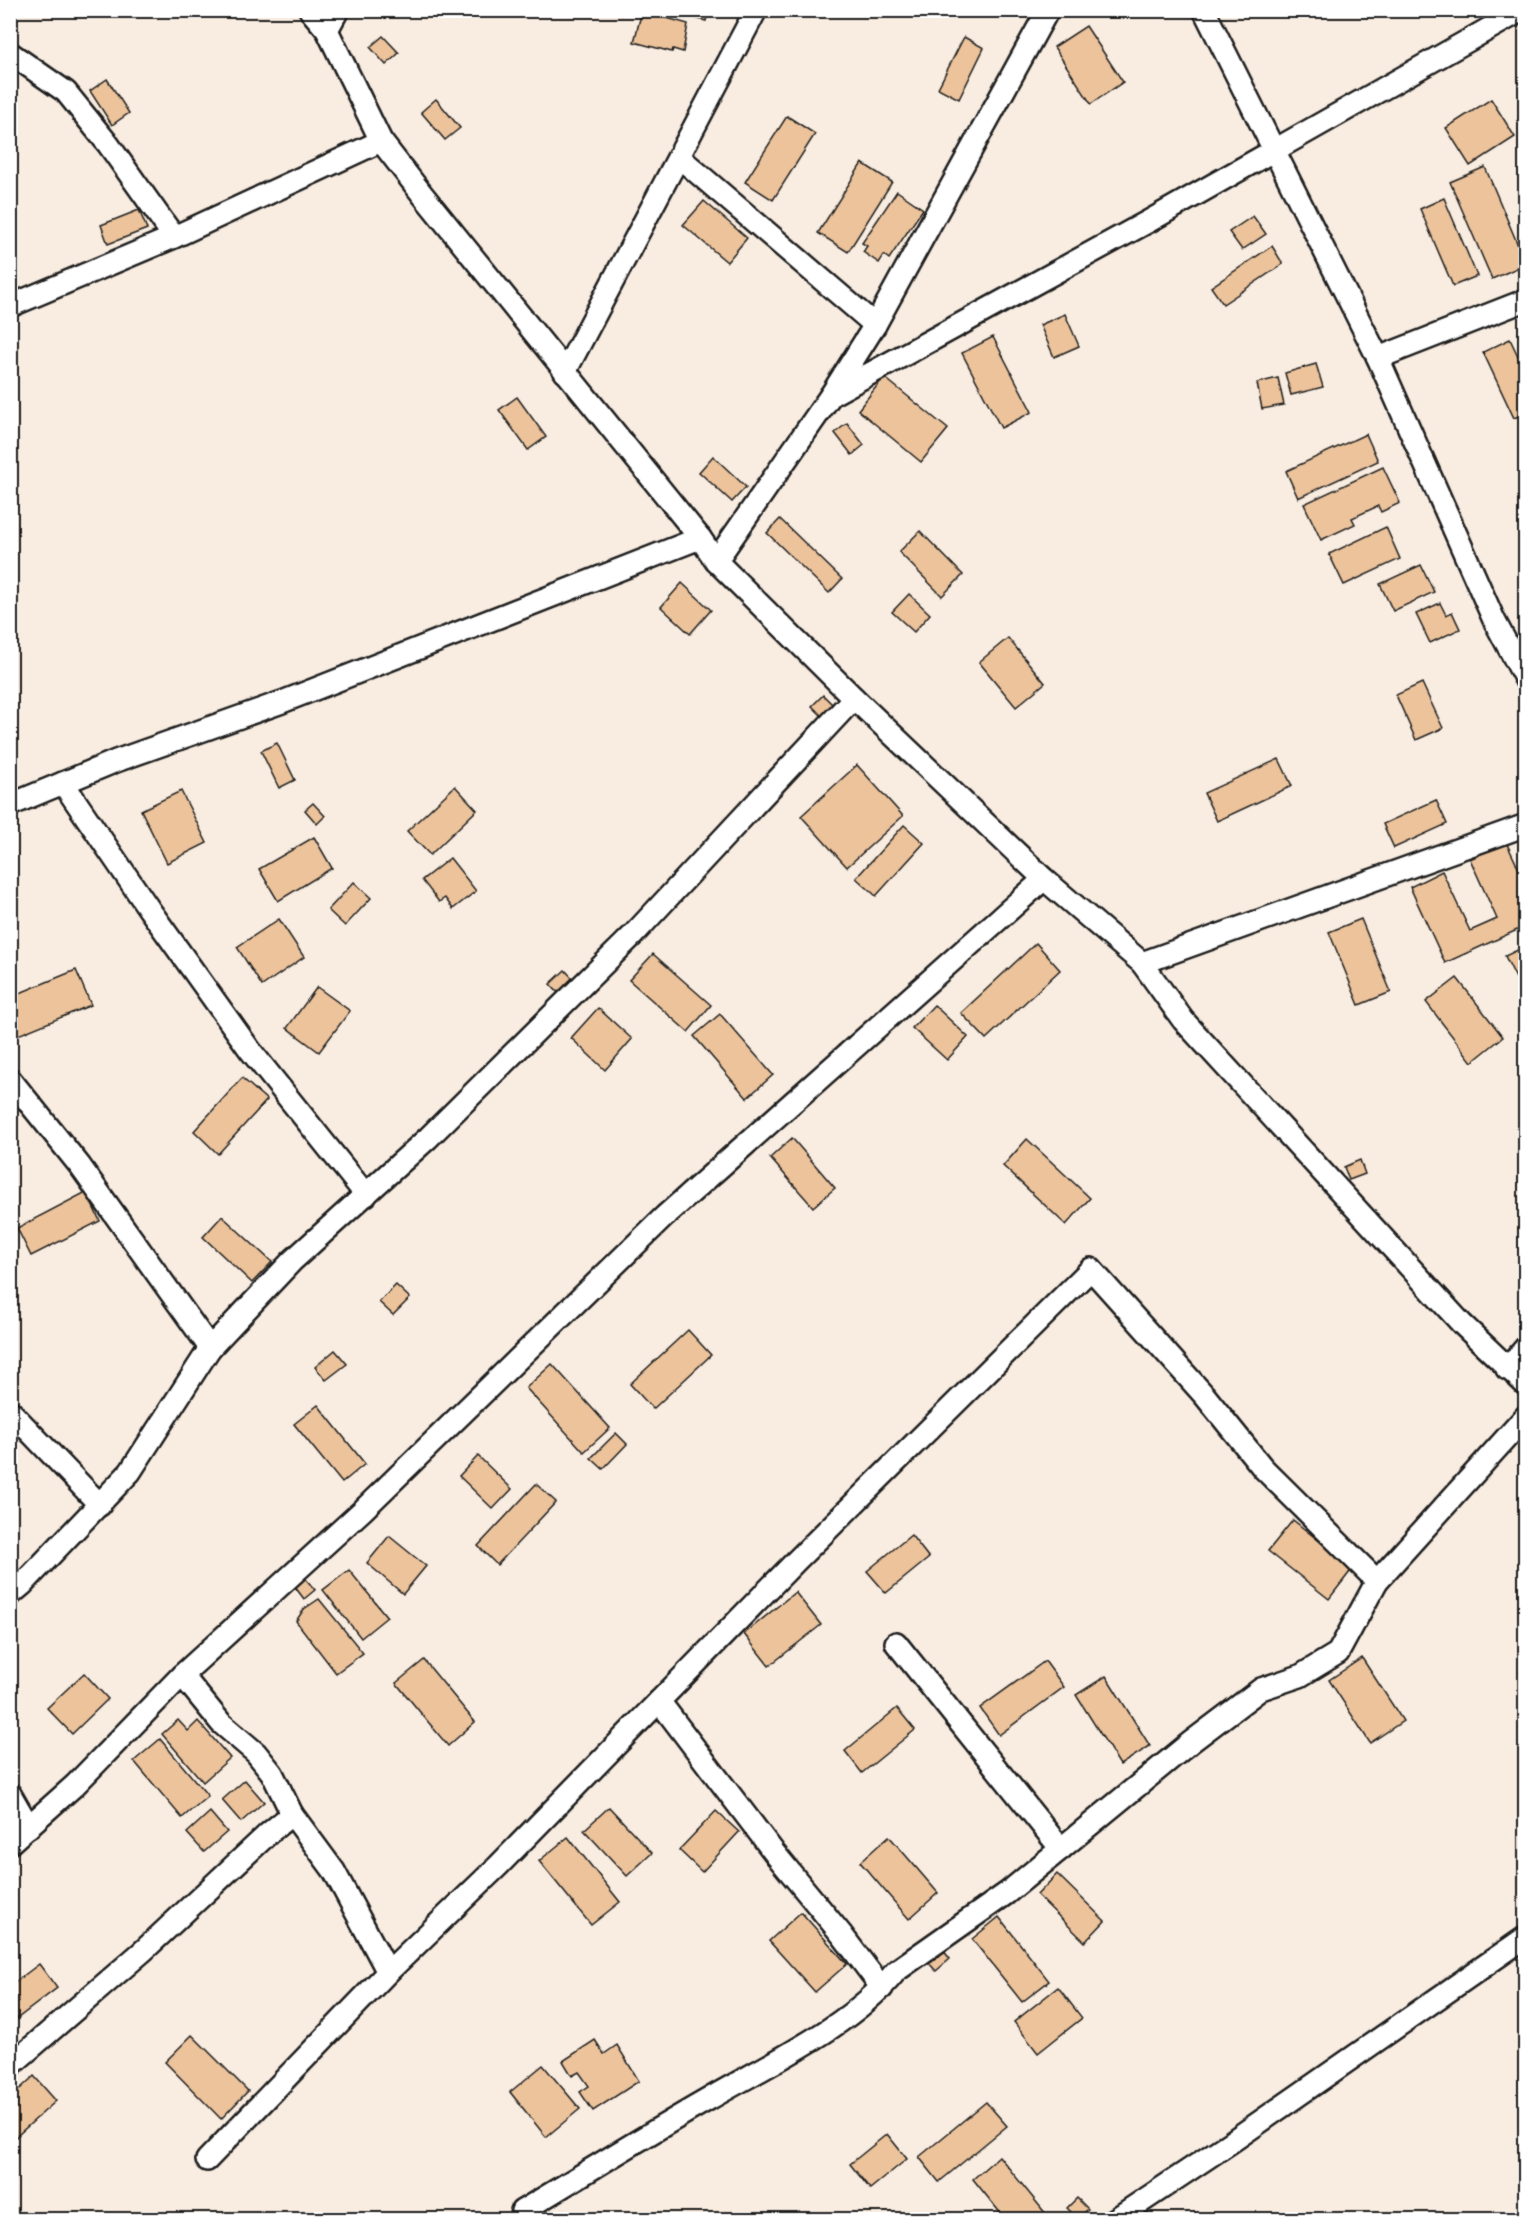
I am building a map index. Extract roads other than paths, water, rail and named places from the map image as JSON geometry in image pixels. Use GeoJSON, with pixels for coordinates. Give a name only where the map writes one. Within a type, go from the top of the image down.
{"type":"FeatureCollection","features":[{"type":"Feature","properties":{"kind":"street"},"geometry":{"type":"LineString","coordinates":[[310,10],[327,30],[381,141],[700,538],[716,561],[854,698],[1044,879],[1143,963],[1183,1020],[1462,1324],[1526,1385]]}},
{"type":"Feature","properties":{"kind":"street"},"geometry":{"type":"LineString","coordinates":[[327,30],[338,10]]}},
{"type":"Feature","properties":{"kind":"street"},"geometry":{"type":"LineString","coordinates":[[565,372],[756,10]]}},
{"type":"Feature","properties":{"kind":"street"},"geometry":{"type":"LineString","coordinates":[[716,561],[831,395],[875,325],[1048,10]]}},
{"type":"Feature","properties":{"kind":"street"},"geometry":{"type":"LineString","coordinates":[[1204,10],[1378,358],[1494,620],[1526,680]]}},
{"type":"Feature","properties":{"kind":"street"},"geometry":{"type":"LineString","coordinates":[[831,395],[1273,152],[1522,10]]}},
{"type":"Feature","properties":{"kind":"street"},"geometry":{"type":"LineString","coordinates":[[10,53],[66,92],[108,144],[174,237]]}},
{"type":"Feature","properties":{"kind":"street"},"geometry":{"type":"LineString","coordinates":[[10,306],[174,237],[381,141]]}},
{"type":"Feature","properties":{"kind":"street"},"geometry":{"type":"LineString","coordinates":[[679,157],[875,325]]}},
{"type":"Feature","properties":{"kind":"street"},"geometry":{"type":"LineString","coordinates":[[1378,358],[1526,300]]}},
{"type":"Feature","properties":{"kind":"street"},"geometry":{"type":"LineString","coordinates":[[10,805],[116,761],[282,702],[700,538]]}},
{"type":"Feature","properties":{"kind":"street"},"geometry":{"type":"LineString","coordinates":[[10,1595],[100,1505],[129,1472],[210,1348],[292,1261],[428,1138],[633,935],[854,698]]}},
{"type":"Feature","properties":{"kind":"street"},"geometry":{"type":"LineString","coordinates":[[63,783],[148,909],[250,1050],[366,1194]]}},
{"type":"Feature","properties":{"kind":"street"},"geometry":{"type":"LineString","coordinates":[[1143,963],[1526,825]]}},
{"type":"Feature","properties":{"kind":"street"},"geometry":{"type":"LineString","coordinates":[[10,1843],[75,1785],[182,1676],[363,1510],[665,1216],[1044,879]]}},
{"type":"Feature","properties":{"kind":"street"},"geometry":{"type":"LineString","coordinates":[[10,1079],[80,1166],[210,1348]]}},
{"type":"Feature","properties":{"kind":"street"},"geometry":{"type":"LineString","coordinates":[[207,2160],[388,1972],[498,1866],[796,1561],[1091,1269],[1205,1396],[1263,1467],[1377,1581]]}},
{"type":"Feature","properties":{"kind":"street"},"geometry":{"type":"LineString","coordinates":[[1507,1369],[1526,1347]]}},
{"type":"Feature","properties":{"kind":"street"},"geometry":{"type":"LineString","coordinates":[[10,1411],[100,1505]]}},
{"type":"Feature","properties":{"kind":"street"},"geometry":{"type":"LineString","coordinates":[[522,2211],[800,2047],[859,2009],[882,1988],[896,1971],[1007,1893],[1191,1742],[1261,1689],[1300,1676],[1338,1653],[1377,1581],[1526,1416]]}},
{"type":"Feature","properties":{"kind":"street"},"geometry":{"type":"LineString","coordinates":[[896,1643],[1061,1849]]}},
{"type":"Feature","properties":{"kind":"street"},"geometry":{"type":"LineString","coordinates":[[182,1676],[221,1723],[272,1773],[292,1814],[334,1871],[388,1972]]}},
{"type":"Feature","properties":{"kind":"street"},"geometry":{"type":"LineString","coordinates":[[659,1701],[776,1856],[843,1935],[882,1988]]}},
{"type":"Feature","properties":{"kind":"street"},"geometry":{"type":"LineString","coordinates":[[10,1794],[29,1827]]}},
{"type":"Feature","properties":{"kind":"street"},"geometry":{"type":"LineString","coordinates":[[10,2066],[143,1951],[292,1814]]}},
{"type":"Feature","properties":{"kind":"street"},"geometry":{"type":"LineString","coordinates":[[1114,2220],[1231,2142],[1526,1937]]}}]}
